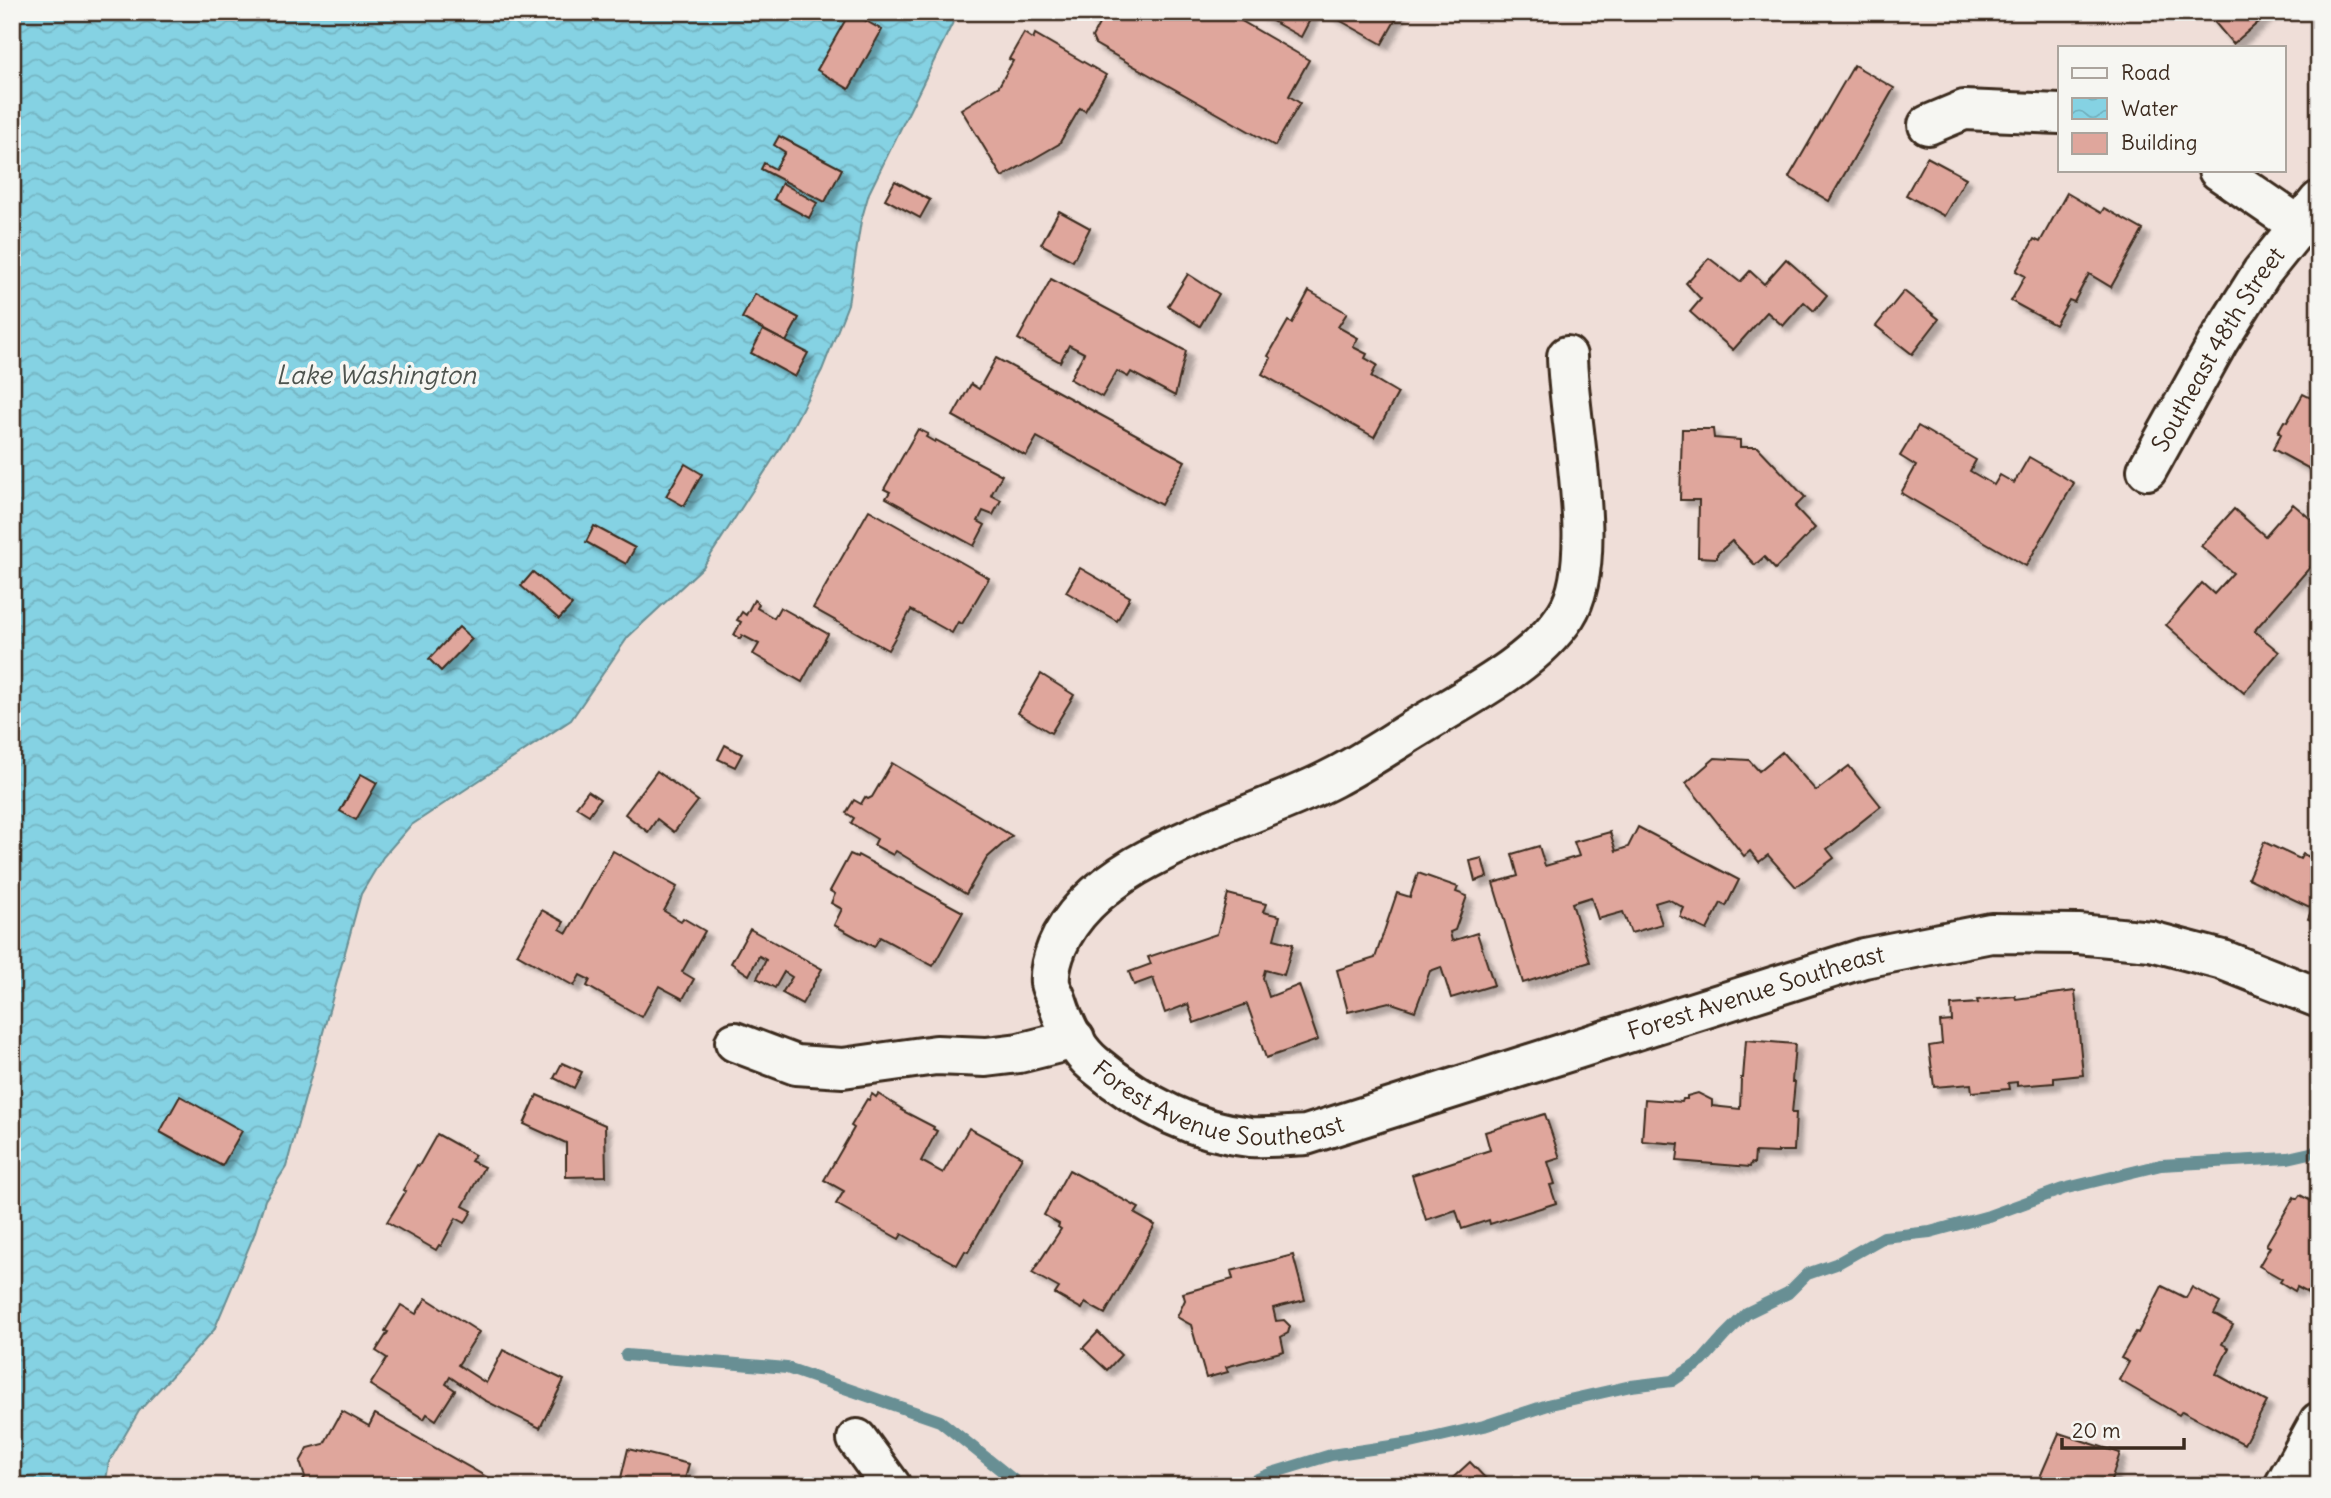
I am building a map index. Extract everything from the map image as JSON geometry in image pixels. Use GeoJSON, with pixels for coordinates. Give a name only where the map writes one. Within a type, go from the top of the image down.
{"type":"FeatureCollection","features":[{"type":"Feature","properties":{"kind":"street"},"geometry":{"type":"LineString","coordinates":[[1928,125],[1964,110],[2058,114]]}},
{"type":"Feature","properties":{"kind":"street"},"geometry":{"type":"LineString","coordinates":[[2222,172],[2309,213]]}},
{"type":"Feature","properties":{"kind":"street","name":"Southeast 48th Street"},"geometry":{"type":"LineString","coordinates":[[2147,470],[2218,342],[2262,272],[2309,213]]}},
{"type":"Feature","properties":{"kind":"street","name":"Forest Avenue Southeast"},"geometry":{"type":"LineString","coordinates":[[1567,356],[1567,380],[1582,508],[1583,557],[1577,588],[1568,613],[1548,637],[1506,673],[1343,772],[1170,847],[1117,879],[1085,903],[1064,929],[1054,955],[1050,982],[1060,1012],[1083,1055],[1091,1062],[1116,1083],[1157,1109],[1208,1129],[1252,1137],[1293,1136],[1306,1135],[1864,958],[1991,933],[2078,934],[2151,941],[2223,960],[2319,998]]}},
{"type":"Feature","properties":{"kind":"street"},"geometry":{"type":"LineString","coordinates":[[735,1042],[796,1065],[843,1068],[936,1055],[986,1057],[1019,1053],[1074,1039]]}},
{"type":"Feature","properties":{"kind":"street"},"geometry":{"type":"LineString","coordinates":[[2284,1486],[2319,1422]]}},
{"type":"Feature","properties":{"kind":"street"},"geometry":{"type":"LineString","coordinates":[[857,1439],[891,1486]]}},
{"type":"Feature","properties":{"kind":"water","name":"Lake Washington"},"geometry":{"type":"Polygon","coordinates":[[[12,12],[958,12],[869,193],[861,221],[848,304],[822,370],[786,439],[703,567],[628,637],[571,720],[410,826],[383,857],[361,894],[286,1167],[265,1200],[254,1235],[214,1330],[139,1411],[109,1462],[105,1486],[12,1486],[12,12]]]}},
{"type":"Feature","properties":{"kind":"building"},"geometry":{"type":"Polygon","coordinates":[[[850,12],[882,30],[849,89],[817,70],[850,12]]]}},
{"type":"Feature","properties":{"kind":"building"},"geometry":{"type":"Polygon","coordinates":[[[1094,12],[1226,12],[1309,60],[1289,96],[1300,103],[1275,146],[1095,44],[1092,37],[1099,24],[1090,19],[1094,12]]]}},
{"type":"Feature","properties":{"kind":"building"},"geometry":{"type":"Polygon","coordinates":[[[1256,12],[1314,12],[1301,37],[1256,12]]]}},
{"type":"Feature","properties":{"kind":"building"},"geometry":{"type":"Polygon","coordinates":[[[1325,12],[1400,12],[1382,44],[1325,12]]]}},
{"type":"Feature","properties":{"kind":"building"},"geometry":{"type":"Polygon","coordinates":[[[2206,12],[2265,12],[2267,15],[2233,44],[2206,12]]]}},
{"type":"Feature","properties":{"kind":"building"},"geometry":{"type":"Polygon","coordinates":[[[1024,33],[1033,39],[1035,34],[1106,75],[1085,111],[1080,108],[1059,144],[1002,177],[961,109],[999,86],[1013,61],[1009,59],[1024,33]]]}},
{"type":"Feature","properties":{"kind":"building"},"geometry":{"type":"Polygon","coordinates":[[[1854,65],[1894,88],[1829,201],[1789,177],[1854,65]]]}},
{"type":"Feature","properties":{"kind":"building"},"geometry":{"type":"Polygon","coordinates":[[[779,136],[842,169],[825,202],[761,169],[764,163],[775,169],[785,152],[774,145],[779,136]]]}},
{"type":"Feature","properties":{"kind":"building"},"geometry":{"type":"Polygon","coordinates":[[[1927,157],[1966,178],[1944,216],[1906,195],[1927,157]]]}},
{"type":"Feature","properties":{"kind":"building"},"geometry":{"type":"Polygon","coordinates":[[[895,181],[930,200],[920,218],[885,199],[895,181]]]}},
{"type":"Feature","properties":{"kind":"building"},"geometry":{"type":"Polygon","coordinates":[[[782,183],[817,203],[809,218],[774,199],[782,183]]]}},
{"type":"Feature","properties":{"kind":"building"},"geometry":{"type":"Polygon","coordinates":[[[2067,193],[2101,213],[2104,208],[2143,230],[2111,287],[2089,274],[2074,302],[2069,300],[2055,325],[2011,301],[2025,276],[2016,271],[2034,239],[2040,242],[2067,193]]]}},
{"type":"Feature","properties":{"kind":"building"},"geometry":{"type":"Polygon","coordinates":[[[1059,211],[1090,228],[1073,261],[1041,244],[1059,211]]]}},
{"type":"Feature","properties":{"kind":"building"},"geometry":{"type":"Polygon","coordinates":[[[1709,258],[1740,282],[1750,271],[1764,284],[1786,259],[1827,295],[1814,311],[1804,302],[1783,326],[1767,312],[1733,350],[1690,312],[1701,299],[1686,283],[1709,258]]]}},
{"type":"Feature","properties":{"kind":"building"},"geometry":{"type":"Polygon","coordinates":[[[1188,274],[1219,294],[1200,326],[1168,306],[1188,274]]]}},
{"type":"Feature","properties":{"kind":"building"},"geometry":{"type":"Polygon","coordinates":[[[1051,279],[1186,351],[1175,396],[1131,372],[1128,377],[1117,371],[1102,397],[1070,379],[1084,353],[1069,345],[1060,362],[1018,339],[1051,279]]]}},
{"type":"Feature","properties":{"kind":"building"},"geometry":{"type":"Polygon","coordinates":[[[1309,291],[1347,313],[1338,327],[1358,338],[1353,347],[1367,354],[1365,358],[1377,365],[1371,377],[1398,393],[1374,437],[1262,374],[1271,358],[1268,356],[1288,321],[1292,323],[1309,291]]]}},
{"type":"Feature","properties":{"kind":"building"},"geometry":{"type":"Polygon","coordinates":[[[1904,291],[1939,319],[1912,354],[1876,326],[1904,291]]]}},
{"type":"Feature","properties":{"kind":"building"},"geometry":{"type":"Polygon","coordinates":[[[755,294],[799,318],[786,342],[742,318],[755,294]]]}},
{"type":"Feature","properties":{"kind":"building"},"geometry":{"type":"Polygon","coordinates":[[[763,330],[808,353],[795,377],[751,353],[763,330]]]}},
{"type":"Feature","properties":{"kind":"building"},"geometry":{"type":"Polygon","coordinates":[[[996,358],[1185,461],[1161,505],[1037,437],[1026,456],[953,416],[971,384],[979,389],[996,358]]]}},
{"type":"Feature","properties":{"kind":"building"},"geometry":{"type":"Polygon","coordinates":[[[2319,388],[2319,474],[2273,449],[2284,421],[2287,422],[2303,394],[2313,399],[2319,388]]]}},
{"type":"Feature","properties":{"kind":"building"},"geometry":{"type":"Polygon","coordinates":[[[1918,426],[1976,460],[1970,471],[1994,485],[2000,475],[2014,483],[2029,457],[2074,483],[2026,566],[1901,493],[1916,466],[1900,456],[1918,426]]]}},
{"type":"Feature","properties":{"kind":"building"},"geometry":{"type":"Polygon","coordinates":[[[918,429],[928,434],[926,437],[935,442],[936,440],[1002,475],[991,495],[1001,500],[993,515],[983,511],[978,521],[985,525],[974,546],[886,498],[890,492],[884,489],[918,429]]]}},
{"type":"Feature","properties":{"kind":"building"},"geometry":{"type":"Polygon","coordinates":[[[1682,429],[1713,429],[1714,438],[1740,440],[1740,447],[1758,447],[1805,497],[1795,507],[1815,528],[1775,569],[1764,557],[1755,565],[1732,541],[1717,554],[1717,558],[1698,557],[1699,500],[1680,500],[1682,429]]]}},
{"type":"Feature","properties":{"kind":"building"},"geometry":{"type":"Polygon","coordinates":[[[685,464],[702,474],[684,506],[666,496],[685,464]]]}},
{"type":"Feature","properties":{"kind":"building"},"geometry":{"type":"Polygon","coordinates":[[[2293,504],[2319,526],[2319,557],[2254,631],[2279,652],[2244,693],[2166,625],[2202,583],[2214,594],[2233,573],[2201,546],[2234,509],[2265,536],[2293,504]]]}},
{"type":"Feature","properties":{"kind":"building"},"geometry":{"type":"Polygon","coordinates":[[[869,510],[989,578],[962,624],[958,622],[952,633],[911,610],[888,650],[813,608],[869,510]]]}},
{"type":"Feature","properties":{"kind":"building"},"geometry":{"type":"Polygon","coordinates":[[[594,526],[635,548],[626,564],[586,542],[594,526]]]}},
{"type":"Feature","properties":{"kind":"building"},"geometry":{"type":"Polygon","coordinates":[[[1080,568],[1130,597],[1117,621],[1066,592],[1080,568]]]}},
{"type":"Feature","properties":{"kind":"building"},"geometry":{"type":"Polygon","coordinates":[[[533,572],[572,605],[559,619],[521,586],[533,572]]]}},
{"type":"Feature","properties":{"kind":"building"},"geometry":{"type":"Polygon","coordinates":[[[754,600],[759,604],[757,608],[774,618],[780,607],[828,634],[802,682],[753,654],[759,644],[742,635],[740,639],[734,635],[741,622],[737,620],[742,612],[746,615],[754,600]]]}},
{"type":"Feature","properties":{"kind":"building"},"geometry":{"type":"Polygon","coordinates":[[[459,627],[472,639],[441,671],[429,659],[459,627]]]}},
{"type":"Feature","properties":{"kind":"building"},"geometry":{"type":"Polygon","coordinates":[[[1041,674],[1074,695],[1051,733],[1018,713],[1041,674]]]}},
{"type":"Feature","properties":{"kind":"building"},"geometry":{"type":"Polygon","coordinates":[[[725,745],[742,754],[735,767],[718,759],[725,745]]]}},
{"type":"Feature","properties":{"kind":"building"},"geometry":{"type":"Polygon","coordinates":[[[1782,752],[1816,791],[1849,766],[1881,806],[1827,849],[1834,858],[1796,887],[1768,855],[1759,862],[1750,851],[1744,856],[1686,783],[1715,758],[1749,760],[1759,771],[1782,752]]]}},
{"type":"Feature","properties":{"kind":"building"},"geometry":{"type":"Polygon","coordinates":[[[892,763],[1012,836],[987,858],[966,894],[896,851],[893,855],[874,845],[877,839],[851,823],[854,818],[846,813],[854,800],[861,804],[865,797],[872,797],[892,763]]]}},
{"type":"Feature","properties":{"kind":"building"},"geometry":{"type":"Polygon","coordinates":[[[657,771],[698,801],[674,832],[657,819],[648,832],[625,814],[657,771]]]}},
{"type":"Feature","properties":{"kind":"building"},"geometry":{"type":"Polygon","coordinates":[[[361,774],[377,783],[356,820],[340,811],[361,774]]]}},
{"type":"Feature","properties":{"kind":"building"},"geometry":{"type":"Polygon","coordinates":[[[588,791],[600,799],[589,815],[576,807],[588,791]]]}},
{"type":"Feature","properties":{"kind":"building"},"geometry":{"type":"Polygon","coordinates":[[[1638,827],[1739,880],[1726,906],[1721,903],[1707,930],[1680,917],[1684,908],[1668,899],[1655,903],[1662,924],[1631,933],[1623,912],[1598,919],[1591,897],[1572,903],[1590,962],[1523,983],[1493,883],[1518,876],[1512,854],[1539,846],[1545,866],[1579,856],[1574,842],[1610,832],[1616,851],[1628,847],[1638,827]]]}},
{"type":"Feature","properties":{"kind":"building"},"geometry":{"type":"Polygon","coordinates":[[[2264,842],[2300,859],[2303,854],[2319,861],[2319,923],[2308,919],[2312,908],[2248,878],[2264,842]]]}},
{"type":"Feature","properties":{"kind":"building"},"geometry":{"type":"Polygon","coordinates":[[[613,851],[677,887],[664,911],[705,931],[682,972],[694,979],[683,999],[659,986],[642,1017],[587,986],[590,980],[580,975],[574,986],[517,954],[542,910],[564,922],[560,929],[567,933],[613,851]]]}},
{"type":"Feature","properties":{"kind":"building"},"geometry":{"type":"Polygon","coordinates":[[[850,854],[857,857],[858,855],[963,912],[933,966],[880,937],[874,947],[834,925],[842,909],[831,903],[835,894],[830,891],[850,854]]]}},
{"type":"Feature","properties":{"kind":"building"},"geometry":{"type":"Polygon","coordinates":[[[1482,858],[1487,877],[1475,881],[1470,861],[1482,858]]]}},
{"type":"Feature","properties":{"kind":"building"},"geometry":{"type":"Polygon","coordinates":[[[1418,873],[1458,887],[1456,892],[1467,896],[1455,930],[1450,932],[1452,941],[1477,933],[1494,985],[1451,998],[1441,967],[1430,971],[1415,1011],[1389,1002],[1348,1012],[1337,970],[1375,958],[1397,893],[1410,897],[1418,873]]]}},
{"type":"Feature","properties":{"kind":"building"},"geometry":{"type":"Polygon","coordinates":[[[1228,894],[1266,904],[1263,912],[1280,916],[1274,939],[1293,944],[1284,975],[1265,970],[1263,978],[1269,997],[1299,985],[1318,1040],[1266,1058],[1247,1004],[1194,1023],[1188,1004],[1165,1013],[1153,978],[1134,985],[1129,972],[1151,964],[1148,957],[1217,934],[1228,894]]]}},
{"type":"Feature","properties":{"kind":"building"},"geometry":{"type":"Polygon","coordinates":[[[750,929],[822,969],[802,1004],[782,993],[792,977],[784,972],[775,988],[757,978],[766,960],[759,956],[749,975],[731,963],[750,929]]]}},
{"type":"Feature","properties":{"kind":"building"},"geometry":{"type":"Polygon","coordinates":[[[2075,991],[2083,1075],[2054,1078],[2054,1083],[2017,1086],[2017,1082],[2008,1083],[2009,1089],[1972,1092],[1971,1084],[1934,1087],[1929,1046],[1942,1044],[1940,1022],[1952,1021],[1951,1005],[2075,991]]]}},
{"type":"Feature","properties":{"kind":"building"},"geometry":{"type":"Polygon","coordinates":[[[1746,1040],[1795,1044],[1792,1082],[1795,1082],[1792,1113],[1796,1113],[1794,1151],[1755,1152],[1754,1164],[1751,1163],[1750,1167],[1677,1161],[1679,1144],[1642,1141],[1645,1099],[1682,1102],[1687,1096],[1698,1093],[1712,1100],[1712,1106],[1740,1109],[1746,1040]]]}},
{"type":"Feature","properties":{"kind":"building"},"geometry":{"type":"Polygon","coordinates":[[[562,1063],[582,1072],[574,1088],[554,1078],[562,1063]]]}},
{"type":"Feature","properties":{"kind":"building"},"geometry":{"type":"Polygon","coordinates":[[[872,1094],[876,1097],[878,1094],[901,1110],[934,1127],[937,1131],[921,1161],[943,1173],[969,1128],[1022,1157],[968,1252],[965,1251],[957,1265],[902,1234],[899,1239],[836,1204],[844,1191],[824,1180],[854,1128],[851,1126],[872,1094]]]}},
{"type":"Feature","properties":{"kind":"building"},"geometry":{"type":"Polygon","coordinates":[[[537,1095],[605,1125],[606,1176],[566,1177],[566,1143],[524,1124],[537,1095]]]}},
{"type":"Feature","properties":{"kind":"building"},"geometry":{"type":"Polygon","coordinates":[[[180,1096],[242,1131],[222,1166],[160,1132],[180,1096]]]}},
{"type":"Feature","properties":{"kind":"building"},"geometry":{"type":"Polygon","coordinates":[[[1545,1114],[1560,1158],[1548,1162],[1555,1184],[1550,1185],[1556,1203],[1490,1224],[1489,1220],[1462,1229],[1456,1210],[1426,1220],[1412,1175],[1490,1150],[1485,1132],[1545,1114]]]}},
{"type":"Feature","properties":{"kind":"building"},"geometry":{"type":"Polygon","coordinates":[[[437,1134],[475,1155],[471,1161],[484,1167],[463,1206],[472,1211],[465,1223],[456,1218],[441,1246],[436,1250],[387,1222],[437,1134]]]}},
{"type":"Feature","properties":{"kind":"building"},"geometry":{"type":"Polygon","coordinates":[[[1069,1170],[1139,1208],[1135,1214],[1155,1225],[1105,1314],[1085,1303],[1082,1309],[1055,1294],[1059,1288],[1032,1273],[1061,1229],[1059,1224],[1044,1215],[1069,1170]]]}},
{"type":"Feature","properties":{"kind":"building"},"geometry":{"type":"Polygon","coordinates":[[[2300,1195],[2319,1205],[2317,1298],[2297,1287],[2295,1291],[2280,1282],[2282,1279],[2259,1266],[2270,1247],[2266,1245],[2294,1197],[2297,1199],[2300,1195]]]}},
{"type":"Feature","properties":{"kind":"building"},"geometry":{"type":"Polygon","coordinates":[[[1293,1255],[1305,1300],[1273,1308],[1276,1321],[1284,1320],[1290,1326],[1288,1333],[1281,1337],[1284,1351],[1226,1367],[1228,1372],[1206,1378],[1191,1325],[1177,1317],[1185,1300],[1183,1293],[1233,1279],[1231,1271],[1293,1255]]]}},
{"type":"Feature","properties":{"kind":"building"},"geometry":{"type":"Polygon","coordinates":[[[2162,1286],[2186,1298],[2192,1287],[2220,1303],[2214,1314],[2233,1325],[2222,1344],[2229,1348],[2216,1374],[2267,1402],[2244,1444],[2182,1411],[2179,1415],[2119,1380],[2129,1362],[2121,1358],[2136,1332],[2138,1333],[2162,1286]]]}},
{"type":"Feature","properties":{"kind":"building"},"geometry":{"type":"Polygon","coordinates":[[[426,1298],[479,1332],[458,1365],[486,1383],[503,1350],[564,1380],[540,1428],[484,1400],[450,1377],[446,1384],[455,1390],[436,1420],[427,1414],[424,1419],[370,1385],[387,1358],[376,1351],[401,1305],[416,1314],[426,1298]]]}},
{"type":"Feature","properties":{"kind":"building"},"geometry":{"type":"Polygon","coordinates":[[[1098,1332],[1121,1355],[1107,1370],[1083,1348],[1098,1332]]]}},
{"type":"Feature","properties":{"kind":"building"},"geometry":{"type":"Polygon","coordinates":[[[342,1411],[369,1426],[375,1414],[490,1479],[486,1486],[300,1486],[305,1477],[300,1462],[308,1448],[324,1444],[342,1411]]]}},
{"type":"Feature","properties":{"kind":"building"},"geometry":{"type":"Polygon","coordinates":[[[2059,1433],[2120,1453],[2109,1486],[2036,1486],[2059,1433]]]}},
{"type":"Feature","properties":{"kind":"building"},"geometry":{"type":"Polygon","coordinates":[[[628,1449],[689,1464],[683,1486],[619,1486],[628,1449]]]}},
{"type":"Feature","properties":{"kind":"building"},"geometry":{"type":"Polygon","coordinates":[[[1470,1462],[1489,1482],[1485,1486],[1444,1486],[1470,1462]]]}},
{"type":"Feature","properties":{"kind":"waterway"},"geometry":{"type":"LineString","coordinates":[[1241,1486],[1272,1473],[1331,1455],[1411,1443],[1484,1426],[1551,1404],[1631,1386],[1672,1381],[1702,1361],[1747,1313],[1788,1293],[1807,1274],[1836,1264],[1884,1237],[1930,1232],[1989,1216],[2063,1189],[2161,1165],[2288,1158],[2319,1151]]}},
{"type":"Feature","properties":{"kind":"waterway"},"geometry":{"type":"LineString","coordinates":[[626,1355],[787,1368],[940,1421],[1021,1486]]}}]}
